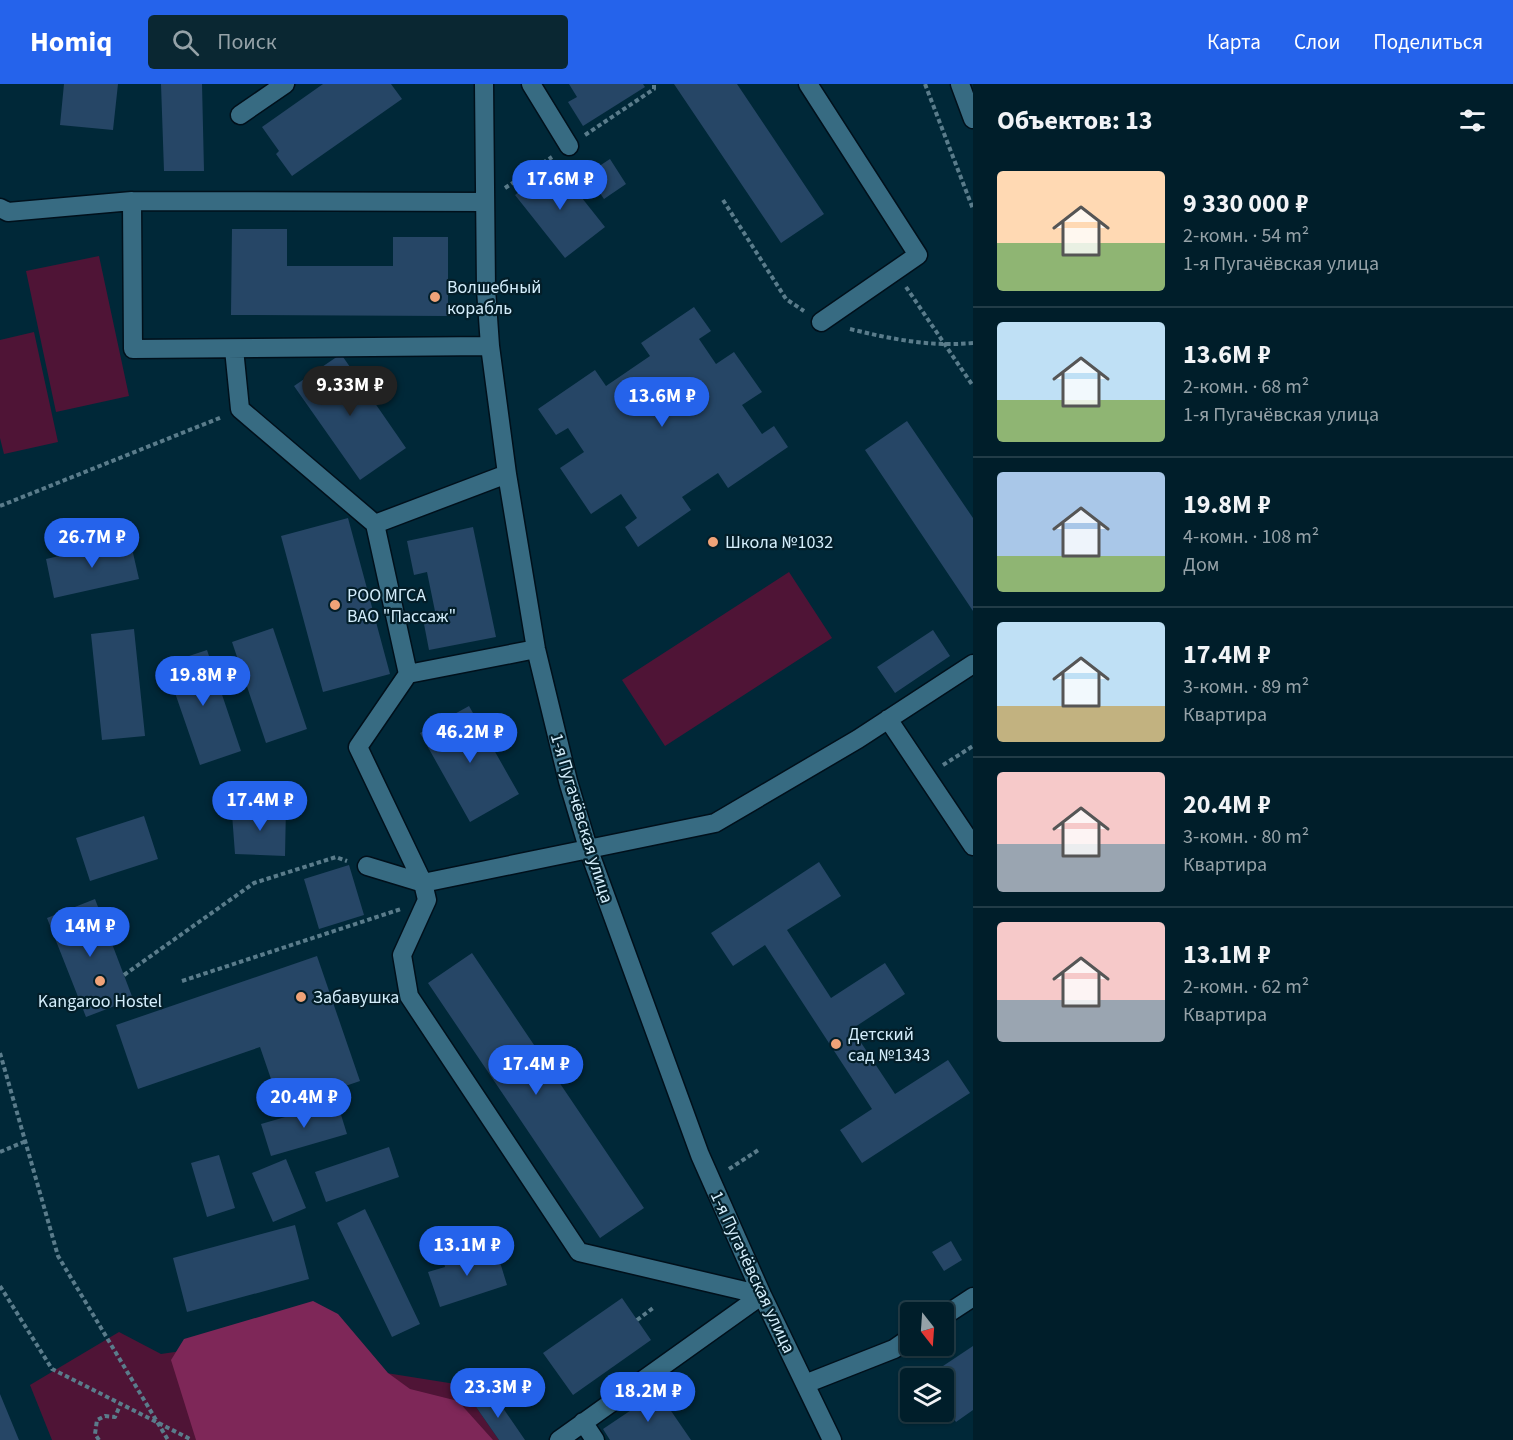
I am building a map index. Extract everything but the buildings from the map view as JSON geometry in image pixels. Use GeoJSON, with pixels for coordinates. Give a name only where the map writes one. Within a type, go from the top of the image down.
{"type":"FeatureCollection","features":[{"type":"Feature","properties":{"kind":"street"},"geometry":{"type":"LineString","coordinates":[[240,115],[285,84]]}},
{"type":"Feature","properties":{"kind":"street","name":"1-я Пугачёвская улица"},"geometry":{"type":"LineString","coordinates":[[484,84],[490,346],[507,474],[536,649],[568,781],[588,848],[710,1180],[832,1440]]}},
{"type":"Feature","properties":{"kind":"street"},"geometry":{"type":"LineString","coordinates":[[531,84],[569,146]]}},
{"type":"Feature","properties":{"kind":"street"},"geometry":{"type":"LineString","coordinates":[[808,84],[918,255],[820,322]]}},
{"type":"Feature","properties":{"kind":"street"},"geometry":{"type":"LineString","coordinates":[[960,84],[973,119]]}},
{"type":"Feature","properties":{"kind":"street"},"geometry":{"type":"LineString","coordinates":[[0,208],[8,212],[132,201],[485,202]]}},
{"type":"Feature","properties":{"kind":"street"},"geometry":{"type":"LineString","coordinates":[[132,201],[133,349],[490,346]]}},
{"type":"Feature","properties":{"kind":"street"},"geometry":{"type":"LineString","coordinates":[[234,348],[240,409],[375,524],[408,674]]}},
{"type":"Feature","properties":{"kind":"street"},"geometry":{"type":"LineString","coordinates":[[375,524],[507,474]]}},
{"type":"Feature","properties":{"kind":"street"},"geometry":{"type":"LineString","coordinates":[[536,649],[408,674],[358,747],[423,883],[427,900],[402,955],[409,996],[579,1252],[762,1295]]}},
{"type":"Feature","properties":{"kind":"street"},"geometry":{"type":"LineString","coordinates":[[367,866],[423,883],[715,823],[888,719],[973,664]]}},
{"type":"Feature","properties":{"kind":"street"},"geometry":{"type":"LineString","coordinates":[[888,719],[973,846]]}},
{"type":"Feature","properties":{"kind":"street"},"geometry":{"type":"LineString","coordinates":[[559,1440],[762,1295]]}},
{"type":"Feature","properties":{"kind":"street"},"geometry":{"type":"LineString","coordinates":[[954,1310],[973,1297]]}},
{"type":"Feature","properties":{"kind":"street"},"geometry":{"type":"LineString","coordinates":[[804,1384],[894,1350],[900,1346]]}},
{"type":"Feature","properties":{"kind":"street"},"geometry":{"type":"LineString","coordinates":[[583,1422],[595,1440]]}},
{"type":"Feature","properties":{"kind":"path"},"geometry":{"type":"LineString","coordinates":[[925,84],[973,209]]}},
{"type":"Feature","properties":{"kind":"path"},"geometry":{"type":"LineString","coordinates":[[896,271],[944,346],[973,386]]}},
{"type":"Feature","properties":{"kind":"path"},"geometry":{"type":"LineString","coordinates":[[0,506],[240,409]]}},
{"type":"Feature","properties":{"kind":"path"},"geometry":{"type":"LineString","coordinates":[[926,776],[973,746]]}},
{"type":"Feature","properties":{"kind":"path"},"geometry":{"type":"LineString","coordinates":[[124,975],[254,883],[336,857],[367,866]]}},
{"type":"Feature","properties":{"kind":"path"},"geometry":{"type":"LineString","coordinates":[[182,981],[370,919]]}},
{"type":"Feature","properties":{"kind":"path"},"geometry":{"type":"LineString","coordinates":[[0,1053],[58,1256],[168,1440]]}},
{"type":"Feature","properties":{"kind":"path"},"geometry":{"type":"LineString","coordinates":[[0,1152],[26,1141]]}},
{"type":"Feature","properties":{"kind":"path"},"geometry":{"type":"LineString","coordinates":[[710,1180],[760,1149]]}},
{"type":"Feature","properties":{"kind":"path"},"geometry":{"type":"LineString","coordinates":[[0,1286],[52,1369],[192,1440]]}},
{"type":"Feature","properties":{"kind":"path"},"geometry":{"type":"LineString","coordinates":[[637,1320],[653,1308]]}},
{"type":"Feature","properties":{"kind":"path"},"geometry":{"type":"LineString","coordinates":[[99,1440],[95,1434],[97,1420],[105,1416],[115,1417],[121,1402]]}},
{"type":"Feature","properties":{"kind":"shaded area"},"geometry":{"type":"Polygon","coordinates":[[[99,256],[129,396],[56,412],[26,271],[99,256]]]}},
{"type":"Feature","properties":{"kind":"shaded area"},"geometry":{"type":"Polygon","coordinates":[[[34,332],[58,442],[4,454],[0,438],[0,340],[34,332]]]}},
{"type":"Feature","properties":{"kind":"shaded area"},"geometry":{"type":"Polygon","coordinates":[[[789,572],[832,638],[665,746],[622,680],[789,572]]]}},
{"type":"Feature","properties":{"kind":"shaded area"},"geometry":{"type":"Polygon","coordinates":[[[313,1301],[338,1314],[388,1373],[410,1389],[458,1401],[493,1440],[196,1440],[171,1360],[184,1339],[313,1301]]]}},
{"type":"Feature","properties":{"kind":"shaded area"},"geometry":{"type":"Polygon","coordinates":[[[119,1332],[161,1354],[216,1346],[468,1386],[474,1404],[499,1440],[52,1440],[30,1385],[119,1332]]]}},
{"type":"Feature","properties":{"kind":"place","name":"Волшебный корабль"},"geometry":{"type":"Point","coordinates":[435,297]}},
{"type":"Feature","properties":{"kind":"place","name":"Школа №1032"},"geometry":{"type":"Point","coordinates":[713,542]}},
{"type":"Feature","properties":{"kind":"place","name":"РОО МГСА ВАО \"Пассаж\""},"geometry":{"type":"Point","coordinates":[335,605]}},
{"type":"Feature","properties":{"kind":"place","name":"Kangaroo Hostel"},"geometry":{"type":"Point","coordinates":[100,981]}},
{"type":"Feature","properties":{"kind":"place","name":"Забавушка"},"geometry":{"type":"Point","coordinates":[301,997]}},
{"type":"Feature","properties":{"kind":"place","name":"Детский сад №1343"},"geometry":{"type":"Point","coordinates":[836,1044]}}]}
